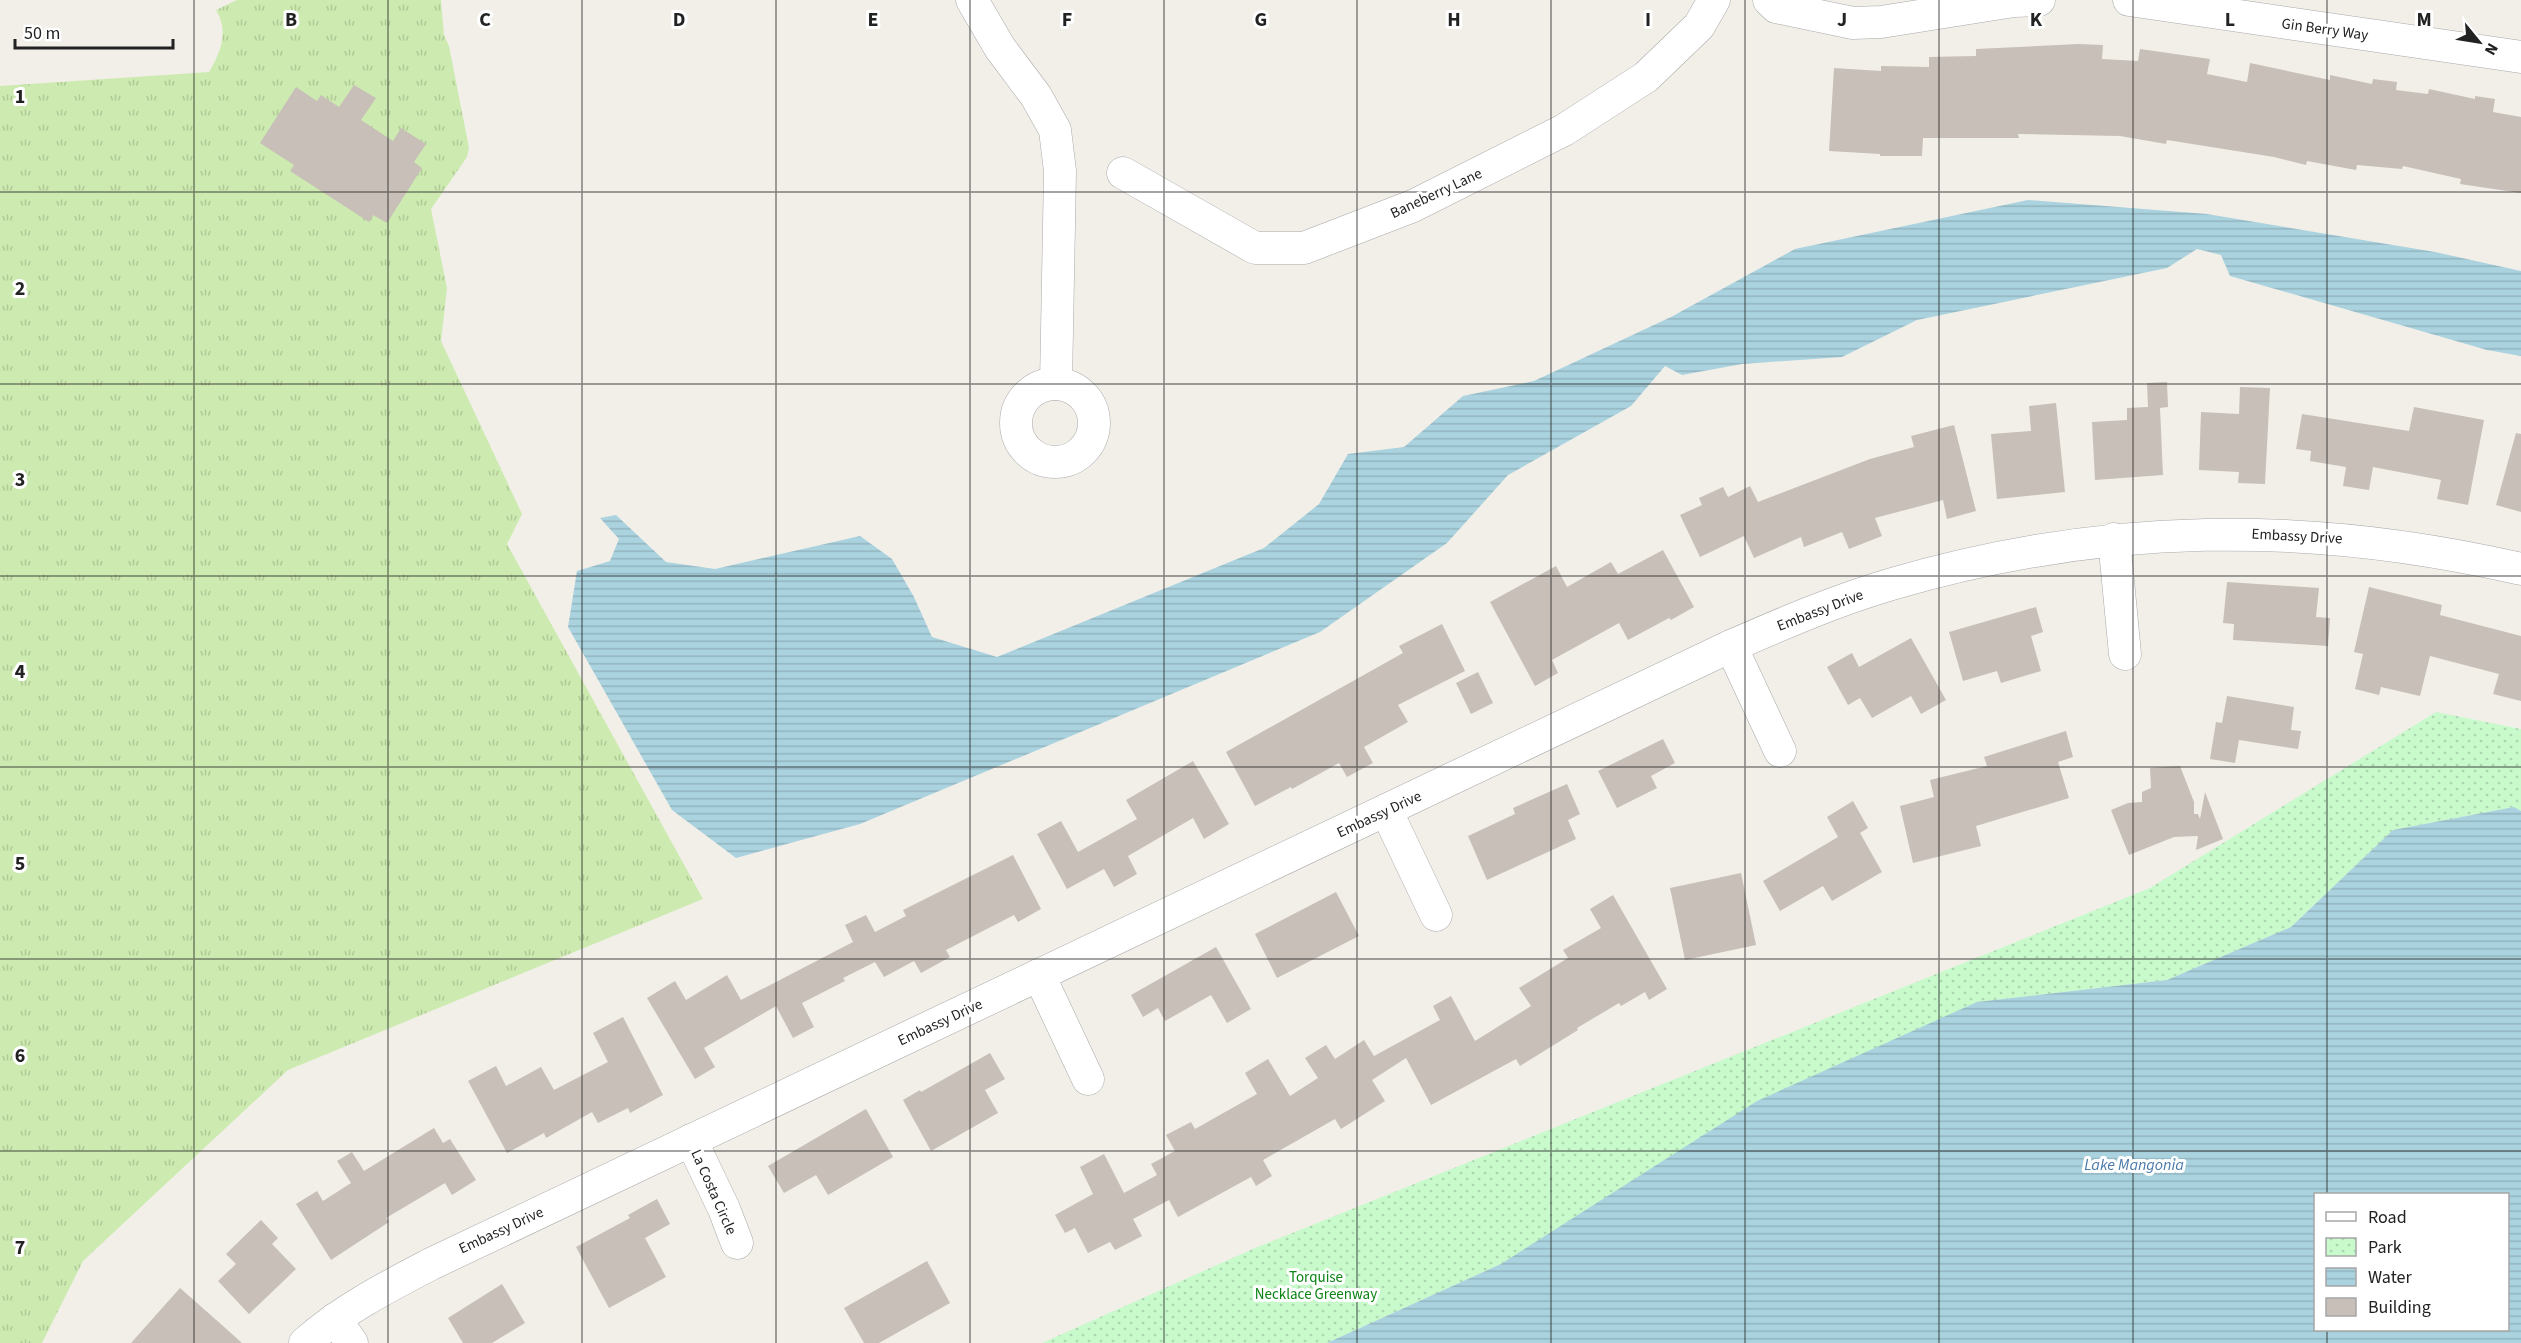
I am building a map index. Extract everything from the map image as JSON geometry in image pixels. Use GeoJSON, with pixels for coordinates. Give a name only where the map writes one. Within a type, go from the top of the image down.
{"type":"FeatureCollection","features":[{"type":"Feature","properties":{"kind":"street"},"geometry":{"type":"LineString","coordinates":[[972,0],[1000,48],[1036,96],[1055,130],[1060,171],[1056,384]]}},
{"type":"Feature","properties":{"kind":"street","name":"Baneberry Lane"},"geometry":{"type":"LineString","coordinates":[[1123,173],[1255,248],[1304,248],[1413,206],[1564,130],[1646,77],[1699,27],[1714,0]]}},
{"type":"Feature","properties":{"kind":"street"},"geometry":{"type":"LineString","coordinates":[[1769,0],[1776,7],[1853,23],[1881,22],[2014,1],[2039,0]]}},
{"type":"Feature","properties":{"kind":"street","name":"Gin Berry Way"},"geometry":{"type":"LineString","coordinates":[[2129,0],[2521,57]]}},
{"type":"Feature","properties":{"kind":"street","name":"Embassy Drive"},"geometry":{"type":"LineString","coordinates":[[304,1343],[343,1331],[377,1292],[431,1264],[1731,646],[1801,616],[1890,584],[1964,565],[2038,550],[2174,535],[2250,533],[2326,537],[2457,555],[2521,569]]}},
{"type":"Feature","properties":{"kind":"street"},"geometry":{"type":"LineString","coordinates":[[2114,540],[2126,654]]}},
{"type":"Feature","properties":{"kind":"street"},"geometry":{"type":"LineString","coordinates":[[1731,646],[1780,751]]}},
{"type":"Feature","properties":{"kind":"street"},"geometry":{"type":"LineString","coordinates":[[1386,810],[1436,915]]}},
{"type":"Feature","properties":{"kind":"street"},"geometry":{"type":"LineString","coordinates":[[1039,975],[1088,1079]]}},
{"type":"Feature","properties":{"kind":"street","name":"La Costa Circle"},"geometry":{"type":"LineString","coordinates":[[692,1140],[737,1243]]}},
{"type":"Feature","properties":{"kind":"green space"},"geometry":{"type":"Polygon","coordinates":[[[237,0],[441,0],[444,35],[449,46],[469,148],[467,157],[431,209],[447,288],[441,341],[522,514],[507,544],[703,899],[288,1070],[83,1261],[42,1343],[0,1343],[0,86],[209,72],[220,49],[223,34],[216,10],[237,0]]]}},
{"type":"Feature","properties":{"kind":"green space","name":"Torquise Necklace Greenway"},"geometry":{"type":"Polygon","coordinates":[[[2436,712],[2521,729],[2521,811],[2514,807],[2393,830],[2291,927],[2167,980],[1977,1002],[1501,1264],[1327,1343],[1042,1343],[1255,1248],[2150,888],[2436,712]]]}},
{"type":"Feature","properties":{"kind":"water"},"geometry":{"type":"Polygon","coordinates":[[[2028,200],[2207,214],[2435,252],[2521,271],[2521,356],[2487,350],[2230,276],[2221,255],[2197,249],[2167,268],[1917,320],[1842,357],[1742,364],[1682,375],[1665,366],[1631,406],[1508,475],[1447,543],[1320,632],[860,824],[736,858],[672,810],[568,627],[577,571],[610,561],[619,539],[600,518],[616,515],[666,562],[715,569],[860,536],[892,559],[914,597],[932,637],[997,657],[1264,548],[1319,504],[1348,454],[1404,447],[1463,396],[1534,381],[1671,317],[1795,249],[2028,200]]]}},
{"type":"Feature","properties":{"kind":"water","name":"Lake Mangonia"},"geometry":{"type":"Polygon","coordinates":[[[2514,807],[2521,811],[2521,1343],[1327,1343],[1501,1264],[1757,1101],[1977,1002],[2167,980],[2291,927],[2393,830],[2514,807]]]}},
{"type":"Feature","properties":{"kind":"building"},"geometry":{"type":"Polygon","coordinates":[[[2103,45],[2102,59],[2138,61],[2140,49],[2210,59],[2207,74],[2247,82],[2250,63],[2330,80],[2330,75],[2372,84],[2373,79],[2397,82],[2396,90],[2428,94],[2429,89],[2475,99],[2475,96],[2495,99],[2493,112],[2521,117],[2521,193],[2460,184],[2461,179],[2403,166],[2402,169],[2357,165],[2356,170],[2307,161],[2306,165],[2274,157],[2167,140],[2166,144],[2120,136],[2018,134],[2019,138],[1923,138],[1922,156],[1880,156],[1880,154],[1829,151],[1834,68],[1881,71],[1881,66],[1929,67],[1929,57],[1976,56],[1976,49],[2103,45]]]}},
{"type":"Feature","properties":{"kind":"building"},"geometry":{"type":"Polygon","coordinates":[[[354,85],[376,98],[361,120],[393,141],[401,128],[426,144],[414,162],[422,168],[387,223],[373,215],[369,222],[290,171],[294,165],[260,143],[296,87],[317,101],[321,95],[339,107],[354,85]]]}},
{"type":"Feature","properties":{"kind":"building"},"geometry":{"type":"Polygon","coordinates":[[[2167,382],[2168,407],[2160,408],[2163,475],[2095,480],[2092,422],[2127,420],[2127,408],[2148,407],[2147,383],[2167,382]]]}},
{"type":"Feature","properties":{"kind":"building"},"geometry":{"type":"Polygon","coordinates":[[[2240,387],[2270,388],[2265,484],[2238,483],[2239,472],[2199,470],[2201,412],[2239,414],[2240,387]]]}},
{"type":"Feature","properties":{"kind":"building"},"geometry":{"type":"Polygon","coordinates":[[[2056,403],[2065,492],[1997,499],[1991,434],[2031,431],[2029,406],[2056,403]]]}},
{"type":"Feature","properties":{"kind":"building"},"geometry":{"type":"Polygon","coordinates":[[[2414,407],[2484,420],[2468,505],[2437,499],[2441,480],[2373,467],[2369,490],[2343,486],[2346,467],[2310,461],[2311,451],[2296,449],[2302,414],[2409,431],[2414,407]]]}},
{"type":"Feature","properties":{"kind":"building"},"geometry":{"type":"Polygon","coordinates":[[[1954,425],[1976,511],[1947,519],[1943,500],[1875,518],[1882,536],[1849,549],[1842,532],[1804,547],[1801,537],[1754,558],[1744,536],[1700,557],[1680,515],[1702,505],[1699,498],[1723,487],[1728,497],[1750,486],[1758,502],[1870,459],[1914,447],[1911,436],[1954,425]]]}},
{"type":"Feature","properties":{"kind":"building"},"geometry":{"type":"Polygon","coordinates":[[[2516,433],[2521,434],[2521,512],[2496,505],[2516,433]]]}},
{"type":"Feature","properties":{"kind":"building"},"geometry":{"type":"Polygon","coordinates":[[[1663,550],[1694,607],[1628,640],[1619,623],[1552,660],[1558,673],[1535,686],[1490,602],[1556,566],[1567,587],[1611,562],[1618,574],[1663,550]]]}},
{"type":"Feature","properties":{"kind":"building"},"geometry":{"type":"Polygon","coordinates":[[[2227,582],[2319,588],[2316,617],[2330,618],[2328,646],[2233,640],[2234,624],[2223,623],[2227,582]]]}},
{"type":"Feature","properties":{"kind":"building"},"geometry":{"type":"Polygon","coordinates":[[[2369,587],[2442,605],[2440,615],[2521,636],[2521,701],[2493,694],[2499,674],[2430,656],[2420,696],[2381,687],[2379,695],[2355,689],[2363,654],[2354,652],[2369,587]]]}},
{"type":"Feature","properties":{"kind":"building"},"geometry":{"type":"Polygon","coordinates":[[[2036,607],[2043,632],[2031,636],[2041,671],[2001,683],[1997,671],[1963,681],[1949,632],[2036,607]]]}},
{"type":"Feature","properties":{"kind":"building"},"geometry":{"type":"Polygon","coordinates":[[[1442,624],[1465,671],[1398,705],[1408,722],[1364,747],[1373,763],[1347,777],[1339,763],[1255,806],[1226,752],[1403,653],[1399,646],[1442,624]]]}},
{"type":"Feature","properties":{"kind":"building"},"geometry":{"type":"Polygon","coordinates":[[[1911,638],[1946,700],[1921,714],[1911,696],[1872,718],[1860,698],[1848,705],[1827,667],[1852,653],[1859,667],[1911,638]]]}},
{"type":"Feature","properties":{"kind":"building"},"geometry":{"type":"Polygon","coordinates":[[[1478,672],[1493,703],[1471,714],[1456,683],[1478,672]]]}},
{"type":"Feature","properties":{"kind":"building"},"geometry":{"type":"Polygon","coordinates":[[[2227,696],[2294,707],[2291,730],[2301,731],[2298,749],[2239,740],[2235,763],[2210,759],[2216,722],[2222,723],[2227,696]]]}},
{"type":"Feature","properties":{"kind":"building"},"geometry":{"type":"Polygon","coordinates":[[[2066,731],[2073,757],[2058,762],[2069,798],[1976,826],[1981,846],[1913,863],[1900,806],[1934,797],[1930,780],[1987,766],[1984,757],[2066,731]]]}},
{"type":"Feature","properties":{"kind":"building"},"geometry":{"type":"Polygon","coordinates":[[[1663,739],[1675,763],[1651,776],[1657,788],[1617,808],[1598,771],[1663,739]]]}},
{"type":"Feature","properties":{"kind":"building"},"geometry":{"type":"Polygon","coordinates":[[[1193,761],[1229,824],[1204,839],[1193,818],[1128,856],[1137,874],[1114,887],[1104,869],[1067,889],[1037,834],[1061,821],[1078,852],[1137,819],[1126,800],[1193,761]]]}},
{"type":"Feature","properties":{"kind":"building"},"geometry":{"type":"Polygon","coordinates":[[[2180,766],[2194,802],[2194,814],[2198,814],[2200,819],[2205,792],[2223,839],[2196,850],[2198,836],[2174,837],[2129,855],[2111,810],[2128,803],[2142,802],[2142,792],[2151,788],[2150,768],[2180,766]]]}},
{"type":"Feature","properties":{"kind":"building"},"geometry":{"type":"Polygon","coordinates":[[[1567,784],[1580,814],[1568,820],[1576,839],[1487,880],[1468,836],[1515,814],[1513,808],[1567,784]]]}},
{"type":"Feature","properties":{"kind":"building"},"geometry":{"type":"Polygon","coordinates":[[[1853,801],[1868,828],[1860,833],[1882,872],[1832,901],[1823,886],[1780,911],[1763,881],[1838,837],[1827,817],[1853,801]]]}},
{"type":"Feature","properties":{"kind":"building"},"geometry":{"type":"Polygon","coordinates":[[[1013,855],[1041,909],[1018,922],[1014,915],[946,950],[950,957],[921,973],[914,961],[884,977],[875,962],[843,978],[845,981],[802,1003],[814,1027],[793,1038],[776,1006],[704,1048],[715,1067],[695,1079],[647,998],[675,981],[686,1000],[727,975],[741,1000],[853,942],[845,925],[866,915],[875,932],[906,916],[903,910],[1013,855]]]}},
{"type":"Feature","properties":{"kind":"building"},"geometry":{"type":"Polygon","coordinates":[[[1741,873],[1756,945],[1685,960],[1670,888],[1741,873]]]}},
{"type":"Feature","properties":{"kind":"building"},"geometry":{"type":"Polygon","coordinates":[[[1336,892],[1359,936],[1277,978],[1255,934],[1336,892]]]}},
{"type":"Feature","properties":{"kind":"building"},"geometry":{"type":"Polygon","coordinates":[[[1613,895],[1667,989],[1649,1000],[1645,992],[1621,1006],[1619,1003],[1520,1066],[1516,1059],[1431,1105],[1406,1058],[1372,1080],[1385,1101],[1341,1129],[1335,1119],[1263,1160],[1272,1176],[1256,1186],[1251,1177],[1178,1217],[1169,1200],[1133,1219],[1142,1236],[1115,1250],[1110,1242],[1088,1253],[1075,1228],[1065,1233],[1055,1215],[1093,1194],[1080,1167],[1104,1154],[1124,1193],[1157,1175],[1151,1164],[1175,1151],[1166,1135],[1191,1122],[1195,1129],[1257,1094],[1245,1073],[1268,1059],[1290,1096],[1318,1078],[1305,1058],[1326,1045],[1335,1059],[1364,1040],[1374,1056],[1440,1020],[1433,1006],[1451,996],[1475,1041],[1531,1006],[1519,988],[1568,958],[1563,950],[1601,928],[1590,909],[1613,895]]]}},
{"type":"Feature","properties":{"kind":"building"},"geometry":{"type":"Polygon","coordinates":[[[1216,947],[1251,1009],[1227,1023],[1211,995],[1165,1021],[1158,1008],[1143,1017],[1131,995],[1216,947]]]}},
{"type":"Feature","properties":{"kind":"building"},"geometry":{"type":"Polygon","coordinates":[[[623,1017],[663,1095],[630,1113],[628,1108],[598,1123],[592,1112],[546,1138],[544,1133],[507,1153],[468,1081],[496,1066],[506,1086],[541,1067],[554,1090],[608,1062],[593,1033],[623,1017]]]}},
{"type":"Feature","properties":{"kind":"building"},"geometry":{"type":"Polygon","coordinates":[[[990,1053],[1005,1079],[985,1090],[998,1113],[931,1151],[903,1100],[990,1053]]]}},
{"type":"Feature","properties":{"kind":"building"},"geometry":{"type":"Polygon","coordinates":[[[866,1109],[893,1157],[828,1195],[816,1175],[784,1193],[768,1166],[866,1109]]]}},
{"type":"Feature","properties":{"kind":"building"},"geometry":{"type":"Polygon","coordinates":[[[434,1128],[443,1143],[450,1139],[476,1180],[452,1195],[445,1183],[386,1218],[389,1222],[331,1260],[296,1204],[317,1191],[323,1201],[351,1183],[337,1161],[352,1152],[364,1171],[434,1128]]]}},
{"type":"Feature","properties":{"kind":"building"},"geometry":{"type":"Polygon","coordinates":[[[657,1199],[670,1224],[645,1238],[666,1277],[609,1308],[576,1247],[630,1218],[628,1215],[657,1199]]]}},
{"type":"Feature","properties":{"kind":"building"},"geometry":{"type":"Polygon","coordinates":[[[261,1220],[278,1238],[272,1244],[296,1269],[249,1314],[218,1281],[236,1264],[226,1254],[261,1220]]]}},
{"type":"Feature","properties":{"kind":"building"},"geometry":{"type":"Polygon","coordinates":[[[927,1261],[950,1303],[879,1343],[864,1343],[844,1308],[927,1261]]]}},
{"type":"Feature","properties":{"kind":"building"},"geometry":{"type":"Polygon","coordinates":[[[502,1284],[525,1323],[492,1343],[463,1343],[448,1318],[502,1284]]]}},
{"type":"Feature","properties":{"kind":"building"},"geometry":{"type":"Polygon","coordinates":[[[180,1288],[223,1326],[242,1343],[131,1343],[180,1288]]]}}]}
